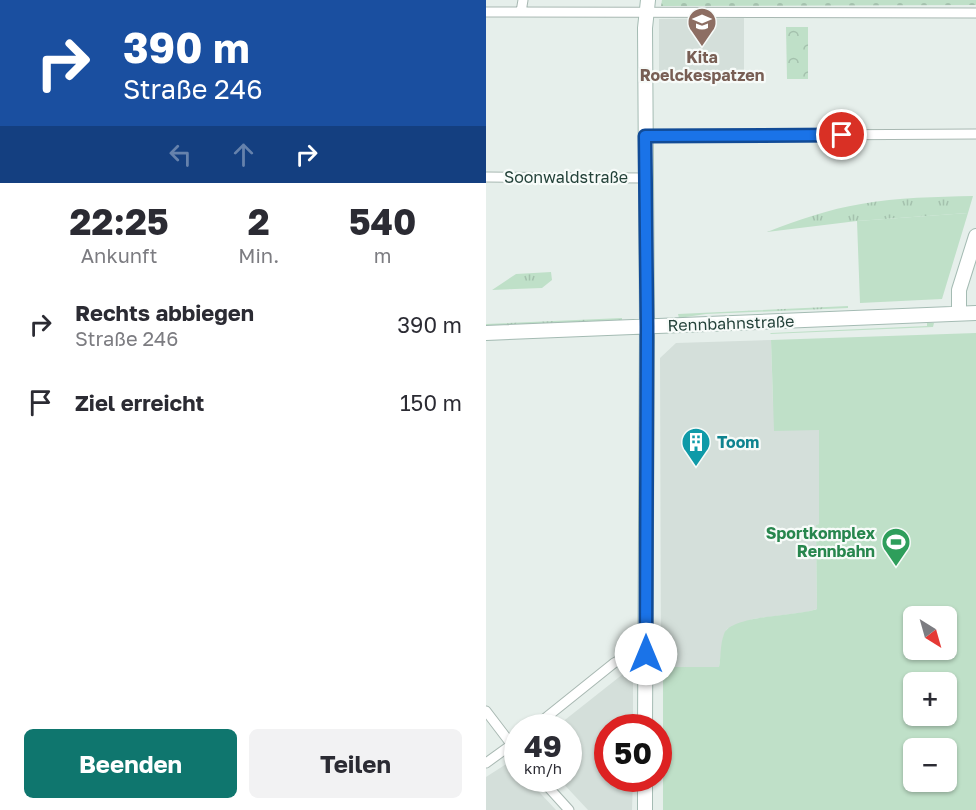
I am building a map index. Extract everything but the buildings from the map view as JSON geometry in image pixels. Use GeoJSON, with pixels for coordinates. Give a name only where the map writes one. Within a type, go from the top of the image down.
{"type":"FeatureCollection","features":[{"type":"Feature","properties":{"kind":"main road"},"geometry":{"type":"LineString","coordinates":[[645,714],[647,6]]}},
{"type":"Feature","properties":{"kind":"main road"},"geometry":{"type":"LineString","coordinates":[[959,314],[959,290],[976,236]]}},
{"type":"Feature","properties":{"kind":"main road","name":"Rennbahnstraße"},"geometry":{"type":"LineString","coordinates":[[486,333],[976,313]]}},
{"type":"Feature","properties":{"kind":"main road"},"geometry":{"type":"LineString","coordinates":[[645,792],[645,810]]}},
{"type":"Feature","properties":{"kind":"street"},"geometry":{"type":"LineString","coordinates":[[521,12],[523,0]]}},
{"type":"Feature","properties":{"kind":"street"},"geometry":{"type":"LineString","coordinates":[[486,12],[647,6],[976,13]]}},
{"type":"Feature","properties":{"kind":"street"},"geometry":{"type":"LineString","coordinates":[[645,136],[976,134]]}},
{"type":"Feature","properties":{"kind":"street","name":"Soonwaldstraße"},"geometry":{"type":"LineString","coordinates":[[486,177],[646,178]]}},
{"type":"Feature","properties":{"kind":"street"},"geometry":{"type":"LineString","coordinates":[[551,714],[614,663],[627,656],[646,654]]}},
{"type":"Feature","properties":{"kind":"street"},"geometry":{"type":"LineString","coordinates":[[486,711],[504,733]]}},
{"type":"Feature","properties":{"kind":"street"},"geometry":{"type":"LineString","coordinates":[[486,763],[504,752]]}},
{"type":"Feature","properties":{"kind":"street"},"geometry":{"type":"LineString","coordinates":[[553,792],[569,810]]}},
{"type":"Feature","properties":{"kind":"shaded area","name":"Kita Roelckespatzen"},"geometry":{"type":"Polygon","coordinates":[[[744,18],[744,80],[659,79],[659,19],[744,18]]]}},
{"type":"Feature","properties":{"kind":"shaded area"},"geometry":{"type":"Polygon","coordinates":[[[771,340],[773,403],[819,429],[819,524],[816,525],[817,609],[753,619],[727,629],[719,667],[661,667],[660,358],[676,343],[771,340]]]}},
{"type":"Feature","properties":{"kind":"shaded area"},"geometry":{"type":"Polygon","coordinates":[[[623,674],[633,678],[633,714],[594,714],[594,792],[633,792],[632,810],[588,810],[571,792],[582,792],[582,714],[572,714],[623,674]]]}},
{"type":"Feature","properties":{"kind":"shaded area"},"geometry":{"type":"Polygon","coordinates":[[[504,765],[504,792],[539,792],[556,810],[486,810],[486,777],[504,765]]]}},
{"type":"Feature","properties":{"kind":"green space"},"geometry":{"type":"Polygon","coordinates":[[[662,0],[976,0],[976,5],[661,6],[662,0]]]}},
{"type":"Feature","properties":{"kind":"green space"},"geometry":{"type":"Polygon","coordinates":[[[786,27],[808,27],[808,79],[787,79],[786,27]]]}},
{"type":"Feature","properties":{"kind":"green space"},"geometry":{"type":"Polygon","coordinates":[[[973,196],[968,213],[857,221],[767,232],[814,215],[861,204],[931,197],[973,196]]]}},
{"type":"Feature","properties":{"kind":"green space"},"geometry":{"type":"Polygon","coordinates":[[[968,213],[942,299],[860,303],[857,221],[968,213]]]}},
{"type":"Feature","properties":{"kind":"green space"},"geometry":{"type":"Polygon","coordinates":[[[551,272],[552,280],[542,288],[492,290],[516,274],[551,272]]]}},
{"type":"Feature","properties":{"kind":"green space"},"geometry":{"type":"Polygon","coordinates":[[[848,306],[848,308],[706,314],[679,318],[678,314],[848,306]]]}},
{"type":"Feature","properties":{"kind":"green space"},"geometry":{"type":"Polygon","coordinates":[[[622,318],[622,320],[486,326],[486,324],[622,318]]]}},
{"type":"Feature","properties":{"kind":"green space"},"geometry":{"type":"Polygon","coordinates":[[[927,323],[934,323],[933,327],[770,334],[927,326],[927,323]]]}},
{"type":"Feature","properties":{"kind":"green space","name":"Sportkomplex Rennbahn"},"geometry":{"type":"Polygon","coordinates":[[[976,333],[976,810],[663,810],[663,792],[672,792],[672,714],[663,714],[663,667],[719,667],[724,634],[729,628],[752,620],[817,609],[816,525],[819,524],[819,430],[774,431],[771,340],[976,333]]]}},
{"type":"Feature","properties":{"kind":"place","name":"Kita Roelckespatzen"},"geometry":{"type":"Point","coordinates":[702,48]}},
{"type":"Feature","properties":{"kind":"place","name":"Toom"},"geometry":{"type":"Point","coordinates":[696,468]}},
{"type":"Feature","properties":{"kind":"place","name":"Sportkomplex Rennbahn"},"geometry":{"type":"Point","coordinates":[896,568]}},
{"type":"Feature","properties":{"kind":"route"},"geometry":{"type":"LineString","coordinates":[[646,654],[645,136],[842,135]]}}]}
